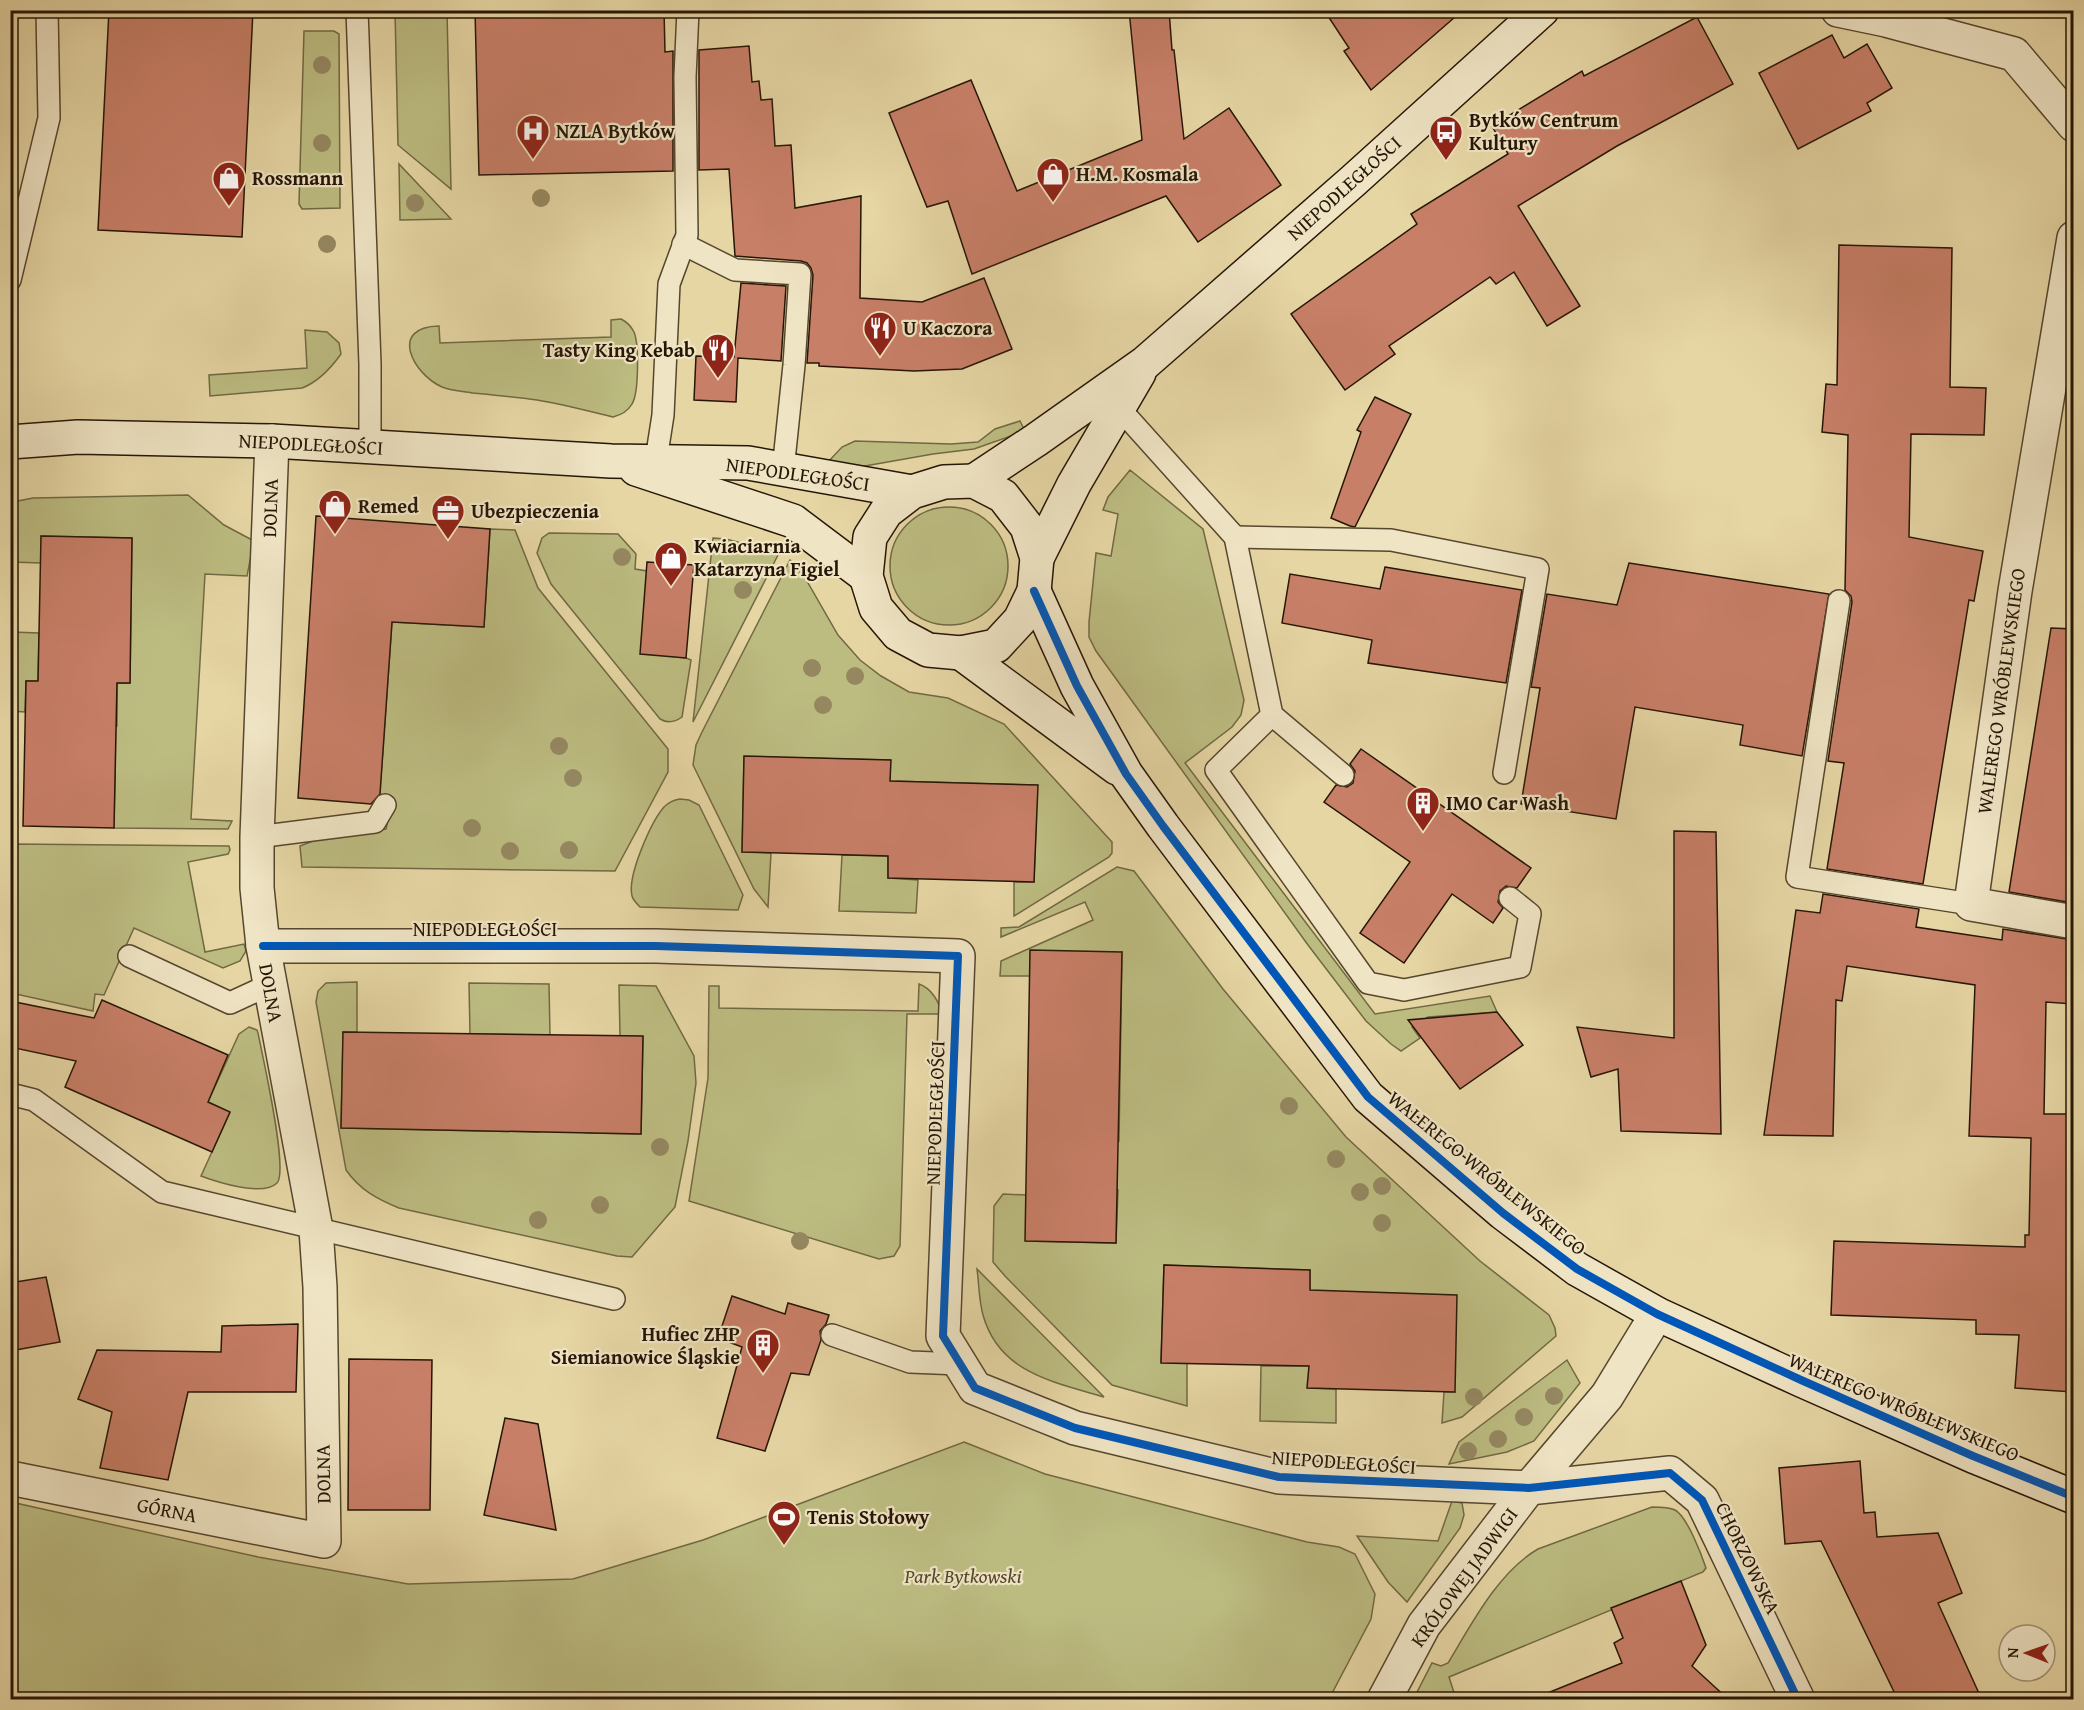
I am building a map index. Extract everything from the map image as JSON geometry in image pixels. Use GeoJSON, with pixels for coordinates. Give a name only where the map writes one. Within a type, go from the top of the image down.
{"type":"FeatureCollection","features":[{"type":"Feature","properties":{"kind":"street","name":"NIEPODLEGŁOŚCI"},"geometry":{"type":"LineString","coordinates":[[1037,558],[1112,400],[1145,363],[1353,181],[1542,10]]}},
{"type":"Feature","properties":{"kind":"street"},"geometry":{"type":"LineString","coordinates":[[1838,10],[1886,20],[2014,54],[2073,125]]}},
{"type":"Feature","properties":{"kind":"street","name":"WALEREGO WRÓBLEWSKIEGO"},"geometry":{"type":"LineString","coordinates":[[1971,904],[2015,591],[2062,373],[2073,238]]}},
{"type":"Feature","properties":{"kind":"street","name":"NIEPODLEGŁOŚCI"},"geometry":{"type":"LineString","coordinates":[[974,481],[1036,440],[1112,400]]}},
{"type":"Feature","properties":{"kind":"street","name":"NIEPODLEGŁOŚCI"},"geometry":{"type":"LineString","coordinates":[[10,442],[78,437],[272,441],[611,461],[748,463],[912,492]]}},
{"type":"Feature","properties":{"kind":"street","name":"DOLNA"},"geometry":{"type":"LineString","coordinates":[[272,441],[257,888],[269,985],[316,1229],[320,1287],[324,1541]]}},
{"type":"Feature","properties":{"kind":"street","name":"NIEPODLEGŁOŚCI"},"geometry":{"type":"LineString","coordinates":[[611,461],[793,521],[866,576]]}},
{"type":"Feature","properties":{"kind":"street"},"geometry":{"type":"LineString","coordinates":[[974,481],[1004,496],[1027,527],[1037,558],[1034,591],[1020,620],[996,646],[961,653],[928,650],[898,634],[876,608],[866,576],[870,537],[886,512],[912,492],[944,482],[974,481]]}},
{"type":"Feature","properties":{"kind":"street","name":"WALEREGO WRÓBLEWSKIEGO"},"geometry":{"type":"LineString","coordinates":[[1034,591],[1077,686],[1126,774],[1368,1097],[1503,1213],[1577,1269],[1657,1314],[1973,1456],[2073,1497]]}},
{"type":"Feature","properties":{"kind":"street","name":"WALEREGO WRÓBLEWSKIEGO"},"geometry":{"type":"LineString","coordinates":[[961,653],[1126,774]]}},
{"type":"Feature","properties":{"kind":"street"},"geometry":{"type":"LineString","coordinates":[[1971,904],[2073,922]]}},
{"type":"Feature","properties":{"kind":"street","name":"NIEPODLEGŁOŚCI"},"geometry":{"type":"LineString","coordinates":[[264,946],[656,946],[958,956],[943,1336],[975,1388],[1075,1428],[1279,1477],[1529,1488]]}},
{"type":"Feature","properties":{"kind":"street","name":"KRÓLOWEJ JADWIGI"},"geometry":{"type":"LineString","coordinates":[[1384,1700],[1424,1625],[1529,1488],[1607,1396],[1657,1314]]}},
{"type":"Feature","properties":{"kind":"street","name":"CHORZOWSKA"},"geometry":{"type":"LineString","coordinates":[[1529,1488],[1670,1473],[1702,1500],[1798,1700]]}},
{"type":"Feature","properties":{"kind":"street","name":"GÓRNA"},"geometry":{"type":"LineString","coordinates":[[10,1478],[324,1541]]}},
{"type":"Feature","properties":{"kind":"lane"},"geometry":{"type":"LineString","coordinates":[[10,280],[49,118],[47,10]]}},
{"type":"Feature","properties":{"kind":"lane"},"geometry":{"type":"LineString","coordinates":[[357,10],[370,364],[370,447]]}},
{"type":"Feature","properties":{"kind":"lane"},"geometry":{"type":"LineString","coordinates":[[656,460],[663,415],[669,284],[687,235],[688,10]]}},
{"type":"Feature","properties":{"kind":"lane"},"geometry":{"type":"LineString","coordinates":[[683,243],[735,270],[800,274],[794,365],[783,470]]}},
{"type":"Feature","properties":{"kind":"lane"},"geometry":{"type":"LineString","coordinates":[[1112,400],[1235,537],[1272,715],[1343,775]]}},
{"type":"Feature","properties":{"kind":"lane"},"geometry":{"type":"LineString","coordinates":[[1235,537],[1391,540],[1538,569],[1504,773]]}},
{"type":"Feature","properties":{"kind":"lane"},"geometry":{"type":"LineString","coordinates":[[1839,602],[1797,877],[1971,904]]}},
{"type":"Feature","properties":{"kind":"lane"},"geometry":{"type":"LineString","coordinates":[[1272,715],[1216,770],[1368,983],[1404,990],[1520,967],[1530,914],[1510,898]]}},
{"type":"Feature","properties":{"kind":"lane"},"geometry":{"type":"LineString","coordinates":[[257,837],[375,822],[385,805]]}},
{"type":"Feature","properties":{"kind":"lane"},"geometry":{"type":"LineString","coordinates":[[129,956],[230,1003],[269,985]]}},
{"type":"Feature","properties":{"kind":"lane"},"geometry":{"type":"LineString","coordinates":[[10,1094],[34,1100],[162,1192],[614,1299]]}},
{"type":"Feature","properties":{"kind":"lane"},"geometry":{"type":"LineString","coordinates":[[832,1335],[910,1362],[960,1364]]}},
{"type":"Feature","properties":{"kind":"green space"},"geometry":{"type":"Polygon","coordinates":[[[395,11],[447,11],[451,189],[398,145],[395,11]]]}},
{"type":"Feature","properties":{"kind":"green space"},"geometry":{"type":"Polygon","coordinates":[[[304,31],[334,31],[339,34],[340,208],[302,209],[299,204],[304,31]]]}},
{"type":"Feature","properties":{"kind":"green space"},"geometry":{"type":"Polygon","coordinates":[[[399,164],[451,219],[400,220],[399,164]]]}},
{"type":"Feature","properties":{"kind":"green space"},"geometry":{"type":"Polygon","coordinates":[[[621,319],[632,328],[636,338],[637,380],[632,404],[624,412],[613,417],[537,400],[442,387],[422,372],[410,352],[410,342],[414,334],[423,328],[439,326],[440,343],[611,337],[611,320],[621,319]]]}},
{"type":"Feature","properties":{"kind":"green space"},"geometry":{"type":"Polygon","coordinates":[[[305,330],[327,332],[339,343],[341,354],[319,378],[302,388],[210,396],[209,375],[307,368],[305,330]]]}},
{"type":"Feature","properties":{"kind":"green space"},"geometry":{"type":"Polygon","coordinates":[[[1020,421],[1025,431],[974,449],[865,466],[826,464],[842,447],[855,441],[951,444],[978,442],[995,429],[1020,421]]]}},
{"type":"Feature","properties":{"kind":"green space"},"geometry":{"type":"Polygon","coordinates":[[[1130,470],[1203,529],[1244,700],[1241,715],[1232,727],[1185,763],[1375,1014],[1490,996],[1497,1012],[1428,1017],[1412,1027],[1420,1038],[1401,1051],[1391,1044],[1366,1021],[1308,945],[1096,651],[1089,637],[1089,622],[1096,553],[1111,556],[1118,514],[1103,510],[1108,497],[1130,470]]]}},
{"type":"Feature","properties":{"kind":"green space"},"geometry":{"type":"Polygon","coordinates":[[[188,495],[224,525],[254,541],[247,576],[205,574],[191,819],[232,821],[228,829],[114,828],[115,775],[107,726],[117,726],[117,683],[130,683],[132,538],[41,536],[41,563],[11,562],[13,502],[33,498],[188,495]]]}},
{"type":"Feature","properties":{"kind":"green space"},"geometry":{"type":"Polygon","coordinates":[[[949,507],[982,517],[998,533],[1008,566],[998,599],[982,615],[949,625],[916,615],[900,599],[890,566],[900,533],[916,517],[949,507]]]}},
{"type":"Feature","properties":{"kind":"green space"},"geometry":{"type":"Polygon","coordinates":[[[490,529],[515,530],[538,588],[668,749],[668,772],[615,871],[302,867],[300,846],[318,839],[386,829],[391,805],[379,804],[392,622],[484,627],[490,529]]]}},
{"type":"Feature","properties":{"kind":"green space"},"geometry":{"type":"Polygon","coordinates":[[[549,533],[618,534],[636,554],[635,569],[647,571],[641,653],[691,660],[682,717],[671,722],[660,719],[551,584],[537,553],[542,538],[549,533]]]}},
{"type":"Feature","properties":{"kind":"green space"},"geometry":{"type":"Polygon","coordinates":[[[713,538],[726,539],[779,553],[693,722],[713,538]]]}},
{"type":"Feature","properties":{"kind":"green space"},"geometry":{"type":"Polygon","coordinates":[[[790,560],[804,576],[838,635],[860,660],[881,676],[909,692],[948,698],[1004,724],[1112,842],[1112,853],[1109,857],[1014,916],[1014,882],[1034,882],[1037,785],[890,781],[890,760],[744,757],[742,852],[771,853],[768,907],[754,889],[693,765],[696,745],[702,732],[790,560]]]}},
{"type":"Feature","properties":{"kind":"green space"},"geometry":{"type":"Polygon","coordinates":[[[11,632],[39,633],[38,681],[26,681],[25,712],[11,711],[11,632]]]}},
{"type":"Feature","properties":{"kind":"green space"},"geometry":{"type":"Polygon","coordinates":[[[680,799],[699,805],[743,895],[738,910],[640,907],[633,899],[631,887],[633,876],[647,836],[664,807],[680,799]]]}},
{"type":"Feature","properties":{"kind":"green space"},"geometry":{"type":"Polygon","coordinates":[[[11,844],[229,846],[228,854],[188,862],[205,952],[244,944],[246,951],[240,961],[223,968],[134,928],[104,995],[95,994],[93,1011],[11,993],[10,920],[17,920],[11,907],[11,844]]]}},
{"type":"Feature","properties":{"kind":"green space"},"geometry":{"type":"Polygon","coordinates":[[[842,855],[888,856],[888,878],[918,880],[916,913],[839,911],[842,855]]]}},
{"type":"Feature","properties":{"kind":"green space"},"geometry":{"type":"Polygon","coordinates":[[[1117,867],[1134,871],[1223,989],[1346,1137],[1480,1261],[1549,1315],[1556,1336],[1462,1417],[1442,1423],[1444,1392],[1454,1392],[1310,1290],[1310,1270],[1164,1265],[1161,1362],[1187,1363],[1187,1406],[1112,1385],[993,1262],[994,1206],[1003,1194],[1026,1195],[1026,1241],[1116,1243],[1118,1190],[1108,1189],[1109,1141],[1119,1141],[1122,952],[1030,976],[1000,976],[1001,961],[1093,920],[1085,902],[1001,937],[1001,928],[1019,927],[1117,867]]]}},
{"type":"Feature","properties":{"kind":"green space"},"geometry":{"type":"Polygon","coordinates":[[[357,982],[357,1032],[343,1032],[341,1128],[540,1132],[541,1124],[587,1133],[641,1134],[643,1037],[620,1036],[619,985],[656,986],[694,1056],[696,1083],[675,1207],[632,1257],[617,1256],[399,1208],[370,1193],[346,1170],[316,1002],[318,991],[326,983],[357,982]]]}},
{"type":"Feature","properties":{"kind":"green space"},"geometry":{"type":"Polygon","coordinates":[[[469,983],[549,984],[550,1035],[470,1034],[469,983]]]}},
{"type":"Feature","properties":{"kind":"green space"},"geometry":{"type":"Polygon","coordinates":[[[919,984],[934,996],[941,1014],[907,1014],[900,1246],[894,1256],[879,1259],[689,1201],[708,1078],[709,986],[719,986],[719,1008],[918,1011],[919,984]]]}},
{"type":"Feature","properties":{"kind":"green space"},"geometry":{"type":"Polygon","coordinates":[[[249,1027],[257,1030],[258,1033],[274,1111],[280,1157],[280,1174],[277,1183],[261,1189],[240,1187],[201,1176],[230,1112],[208,1102],[239,1034],[249,1027]]]}},
{"type":"Feature","properties":{"kind":"green space"},"geometry":{"type":"Polygon","coordinates":[[[977,1269],[1104,1397],[1048,1380],[1015,1362],[1002,1350],[991,1335],[983,1315],[977,1269]]]}},
{"type":"Feature","properties":{"kind":"green space"},"geometry":{"type":"Polygon","coordinates":[[[1567,1360],[1580,1383],[1534,1441],[1507,1452],[1449,1464],[1459,1442],[1567,1360]]]}},
{"type":"Feature","properties":{"kind":"green space"},"geometry":{"type":"Polygon","coordinates":[[[1261,1366],[1309,1366],[1308,1388],[1336,1389],[1336,1423],[1260,1421],[1261,1366]]]}},
{"type":"Feature","properties":{"kind":"green space","name":"Park Bytkowski"},"geometry":{"type":"Polygon","coordinates":[[[964,1442],[1045,1474],[1307,1542],[1339,1547],[1355,1554],[1375,1594],[1371,1619],[1329,1699],[11,1699],[11,1502],[258,1557],[408,1584],[573,1579],[703,1540],[964,1442]]]}},
{"type":"Feature","properties":{"kind":"green space"},"geometry":{"type":"Polygon","coordinates":[[[1452,1501],[1462,1503],[1464,1515],[1460,1528],[1407,1602],[1388,1582],[1357,1536],[1438,1541],[1452,1501]]]}},
{"type":"Feature","properties":{"kind":"green space"},"geometry":{"type":"Polygon","coordinates":[[[1652,1507],[1670,1508],[1680,1514],[1701,1555],[1706,1568],[1703,1572],[1449,1677],[1456,1699],[1413,1700],[1432,1663],[1441,1666],[1448,1663],[1487,1600],[1510,1571],[1524,1559],[1538,1549],[1652,1507]]]}},
{"type":"Feature","properties":{"kind":"building"},"geometry":{"type":"Polygon","coordinates":[[[109,10],[253,10],[242,237],[98,230],[109,10]]]}},
{"type":"Feature","properties":{"kind":"building"},"geometry":{"type":"Polygon","coordinates":[[[475,10],[664,10],[665,52],[673,51],[673,171],[479,175],[475,10]]]}},
{"type":"Feature","properties":{"kind":"building"},"geometry":{"type":"Polygon","coordinates":[[[1129,10],[1169,10],[1184,139],[1229,108],[1281,185],[1198,242],[1166,196],[972,274],[948,201],[927,207],[889,113],[971,80],[1017,191],[1142,140],[1129,10]]]}},
{"type":"Feature","properties":{"kind":"building"},"geometry":{"type":"Polygon","coordinates":[[[1324,10],[1463,10],[1371,90],[1344,51],[1349,48],[1324,10]]]}},
{"type":"Feature","properties":{"kind":"building"},"geometry":{"type":"Polygon","coordinates":[[[1697,17],[1733,84],[1617,146],[1518,206],[1580,306],[1547,326],[1514,272],[1496,284],[1490,277],[1389,346],[1395,354],[1345,390],[1291,314],[1417,224],[1411,214],[1508,154],[1492,126],[1582,71],[1584,76],[1697,17]]]}},
{"type":"Feature","properties":{"kind":"building"},"geometry":{"type":"Polygon","coordinates":[[[1832,35],[1844,58],[1867,44],[1892,88],[1867,103],[1871,111],[1798,149],[1759,73],[1832,35]]]}},
{"type":"Feature","properties":{"kind":"building"},"geometry":{"type":"Polygon","coordinates":[[[749,46],[752,82],[759,81],[761,100],[772,99],[775,146],[791,145],[795,208],[861,196],[860,298],[922,302],[984,278],[1012,349],[962,369],[914,371],[819,366],[819,363],[807,363],[813,275],[811,268],[807,263],[801,261],[735,256],[729,169],[699,170],[699,50],[749,46]]]}},
{"type":"Feature","properties":{"kind":"building"},"geometry":{"type":"Polygon","coordinates":[[[1839,245],[1952,248],[1950,387],[1986,388],[1984,435],[1911,434],[1909,537],[1983,551],[1974,601],[1969,600],[1923,884],[1827,869],[1844,763],[1828,761],[1852,602],[1851,596],[1845,590],[1848,435],[1822,432],[1826,384],[1837,385],[1839,245]]]}},
{"type":"Feature","properties":{"kind":"building"},"geometry":{"type":"Polygon","coordinates":[[[741,283],[786,286],[781,361],[738,358],[736,402],[694,400],[696,356],[734,357],[741,283]]]}},
{"type":"Feature","properties":{"kind":"building"},"geometry":{"type":"Polygon","coordinates":[[[1375,397],[1411,414],[1355,527],[1331,518],[1361,432],[1357,430],[1375,397]]]}},
{"type":"Feature","properties":{"kind":"building"},"geometry":{"type":"Polygon","coordinates":[[[316,516],[490,529],[484,627],[392,622],[380,794],[371,804],[298,798],[316,516]]]}},
{"type":"Feature","properties":{"kind":"building"},"geometry":{"type":"Polygon","coordinates":[[[41,536],[132,538],[130,683],[117,683],[114,828],[23,826],[26,681],[38,681],[41,536]]]}},
{"type":"Feature","properties":{"kind":"building"},"geometry":{"type":"Polygon","coordinates":[[[647,562],[694,565],[686,658],[640,654],[647,562]]]}},
{"type":"Feature","properties":{"kind":"building"},"geometry":{"type":"Polygon","coordinates":[[[1629,563],[1829,594],[1802,756],[1740,745],[1743,725],[1635,707],[1616,819],[1521,804],[1540,688],[1531,687],[1547,594],[1617,605],[1629,563]]]}},
{"type":"Feature","properties":{"kind":"building"},"geometry":{"type":"Polygon","coordinates":[[[1385,567],[1522,590],[1506,683],[1368,663],[1372,640],[1282,623],[1290,574],[1380,589],[1385,567]]]}},
{"type":"Feature","properties":{"kind":"building"},"geometry":{"type":"Polygon","coordinates":[[[2051,628],[2073,629],[2073,903],[2009,892],[2051,628]]]}},
{"type":"Feature","properties":{"kind":"building","name":"IMO Car Wash"},"geometry":{"type":"Polygon","coordinates":[[[1361,749],[1531,868],[1517,888],[1506,886],[1500,891],[1498,902],[1503,908],[1493,923],[1452,894],[1404,963],[1360,933],[1410,862],[1324,802],[1336,785],[1347,787],[1353,783],[1355,771],[1350,764],[1361,749]]]}},
{"type":"Feature","properties":{"kind":"building"},"geometry":{"type":"Polygon","coordinates":[[[744,756],[891,760],[890,781],[1038,785],[1034,882],[888,878],[888,856],[742,852],[744,756]]]}},
{"type":"Feature","properties":{"kind":"building"},"geometry":{"type":"Polygon","coordinates":[[[1674,831],[1716,832],[1721,1134],[1621,1131],[1618,1069],[1591,1077],[1577,1027],[1674,1038],[1674,831]]]}},
{"type":"Feature","properties":{"kind":"building"},"geometry":{"type":"Polygon","coordinates":[[[1823,894],[1919,909],[1916,927],[2002,940],[2003,929],[2073,940],[2073,1004],[2046,1002],[2044,1114],[2073,1114],[2073,1392],[2015,1388],[2019,1335],[1976,1334],[1976,1320],[1831,1315],[1834,1241],[2025,1247],[2025,1235],[2029,1235],[2031,1138],[1969,1136],[1975,985],[1847,966],[1842,1001],[1836,1000],[1833,1136],[1764,1135],[1796,910],[1820,913],[1823,894]]]}},
{"type":"Feature","properties":{"kind":"building"},"geometry":{"type":"Polygon","coordinates":[[[1030,950],[1122,952],[1116,1243],[1025,1241],[1030,950]]]}},
{"type":"Feature","properties":{"kind":"building"},"geometry":{"type":"Polygon","coordinates":[[[102,1000],[228,1055],[208,1102],[230,1112],[212,1152],[65,1087],[76,1061],[10,1047],[10,1001],[94,1018],[102,1000]]]}},
{"type":"Feature","properties":{"kind":"building"},"geometry":{"type":"Polygon","coordinates":[[[1497,1012],[1523,1045],[1460,1089],[1408,1020],[1497,1012]]]}},
{"type":"Feature","properties":{"kind":"building"},"geometry":{"type":"Polygon","coordinates":[[[343,1032],[643,1036],[641,1134],[341,1128],[343,1032]]]}},
{"type":"Feature","properties":{"kind":"building"},"geometry":{"type":"Polygon","coordinates":[[[1164,1265],[1310,1270],[1310,1290],[1457,1295],[1455,1392],[1307,1388],[1309,1366],[1161,1363],[1164,1265]]]}},
{"type":"Feature","properties":{"kind":"building"},"geometry":{"type":"Polygon","coordinates":[[[46,1277],[60,1342],[10,1351],[10,1283],[46,1277]]]}},
{"type":"Feature","properties":{"kind":"building","name":"Hufiec ZHP Siemianowice Śląskie"},"geometry":{"type":"Polygon","coordinates":[[[732,1296],[785,1314],[788,1303],[829,1315],[820,1331],[821,1340],[809,1375],[791,1373],[765,1451],[717,1438],[742,1347],[718,1338],[732,1296]]]}},
{"type":"Feature","properties":{"kind":"building"},"geometry":{"type":"Polygon","coordinates":[[[298,1324],[296,1392],[188,1392],[168,1480],[100,1468],[112,1412],[78,1399],[97,1350],[221,1352],[222,1326],[298,1324]]]}},
{"type":"Feature","properties":{"kind":"building"},"geometry":{"type":"Polygon","coordinates":[[[349,1359],[432,1360],[430,1510],[348,1510],[349,1359]]]}},
{"type":"Feature","properties":{"kind":"building"},"geometry":{"type":"Polygon","coordinates":[[[505,1418],[538,1424],[556,1530],[484,1515],[505,1418]]]}},
{"type":"Feature","properties":{"kind":"building"},"geometry":{"type":"Polygon","coordinates":[[[1860,1461],[1864,1513],[1875,1512],[1877,1537],[1938,1533],[1962,1593],[1938,1603],[1982,1700],[1898,1700],[1821,1541],[1785,1544],[1779,1468],[1860,1461]]]}},
{"type":"Feature","properties":{"kind":"building"},"geometry":{"type":"Polygon","coordinates":[[[1681,1581],[1706,1645],[1692,1666],[1729,1700],[1535,1700],[1535,1698],[1622,1663],[1614,1643],[1623,1638],[1611,1608],[1681,1581]]]}},
{"type":"Feature","properties":{"kind":"cycle path"},"geometry":{"type":"LineString","coordinates":[[1034,591],[1077,686],[1126,774],[1368,1097],[1503,1213],[1577,1269],[1657,1314],[1973,1456],[2074,1497]]}},
{"type":"Feature","properties":{"kind":"cycle path"},"geometry":{"type":"LineString","coordinates":[[263,946],[656,946],[958,956],[943,1336],[975,1388],[1075,1428],[1279,1477],[1529,1488],[1670,1473],[1702,1500],[1798,1700]]}},
{"type":"Feature","properties":{"kind":"place","name":"NZLA Bytków"},"geometry":{"type":"Point","coordinates":[533,160]}},
{"type":"Feature","properties":{"kind":"place","name":"Bytków Centrum Kultury"},"geometry":{"type":"Point","coordinates":[1446,161]}},
{"type":"Feature","properties":{"kind":"place","name":"H.M. Kosmala"},"geometry":{"type":"Point","coordinates":[1053,203]}},
{"type":"Feature","properties":{"kind":"place","name":"Rossmann"},"geometry":{"type":"Point","coordinates":[229,207]}},
{"type":"Feature","properties":{"kind":"place","name":"U Kaczora"},"geometry":{"type":"Point","coordinates":[880,357]}},
{"type":"Feature","properties":{"kind":"place","name":"Tasty King Kebab"},"geometry":{"type":"Point","coordinates":[718,379]}},
{"type":"Feature","properties":{"kind":"place","name":"Remed"},"geometry":{"type":"Point","coordinates":[335,535]}},
{"type":"Feature","properties":{"kind":"place","name":"Ubezpieczenia"},"geometry":{"type":"Point","coordinates":[448,540]}},
{"type":"Feature","properties":{"kind":"place","name":"Kwiaciarnia Katarzyna Figiel"},"geometry":{"type":"Point","coordinates":[671,587]}},
{"type":"Feature","properties":{"kind":"place","name":"IMO Car Wash"},"geometry":{"type":"Point","coordinates":[1423,832]}},
{"type":"Feature","properties":{"kind":"place","name":"Hufiec ZHP Siemianowice Śląskie"},"geometry":{"type":"Point","coordinates":[763,1374]}},
{"type":"Feature","properties":{"kind":"place","name":"Tenis Stołowy"},"geometry":{"type":"Point","coordinates":[784,1546]}}]}
